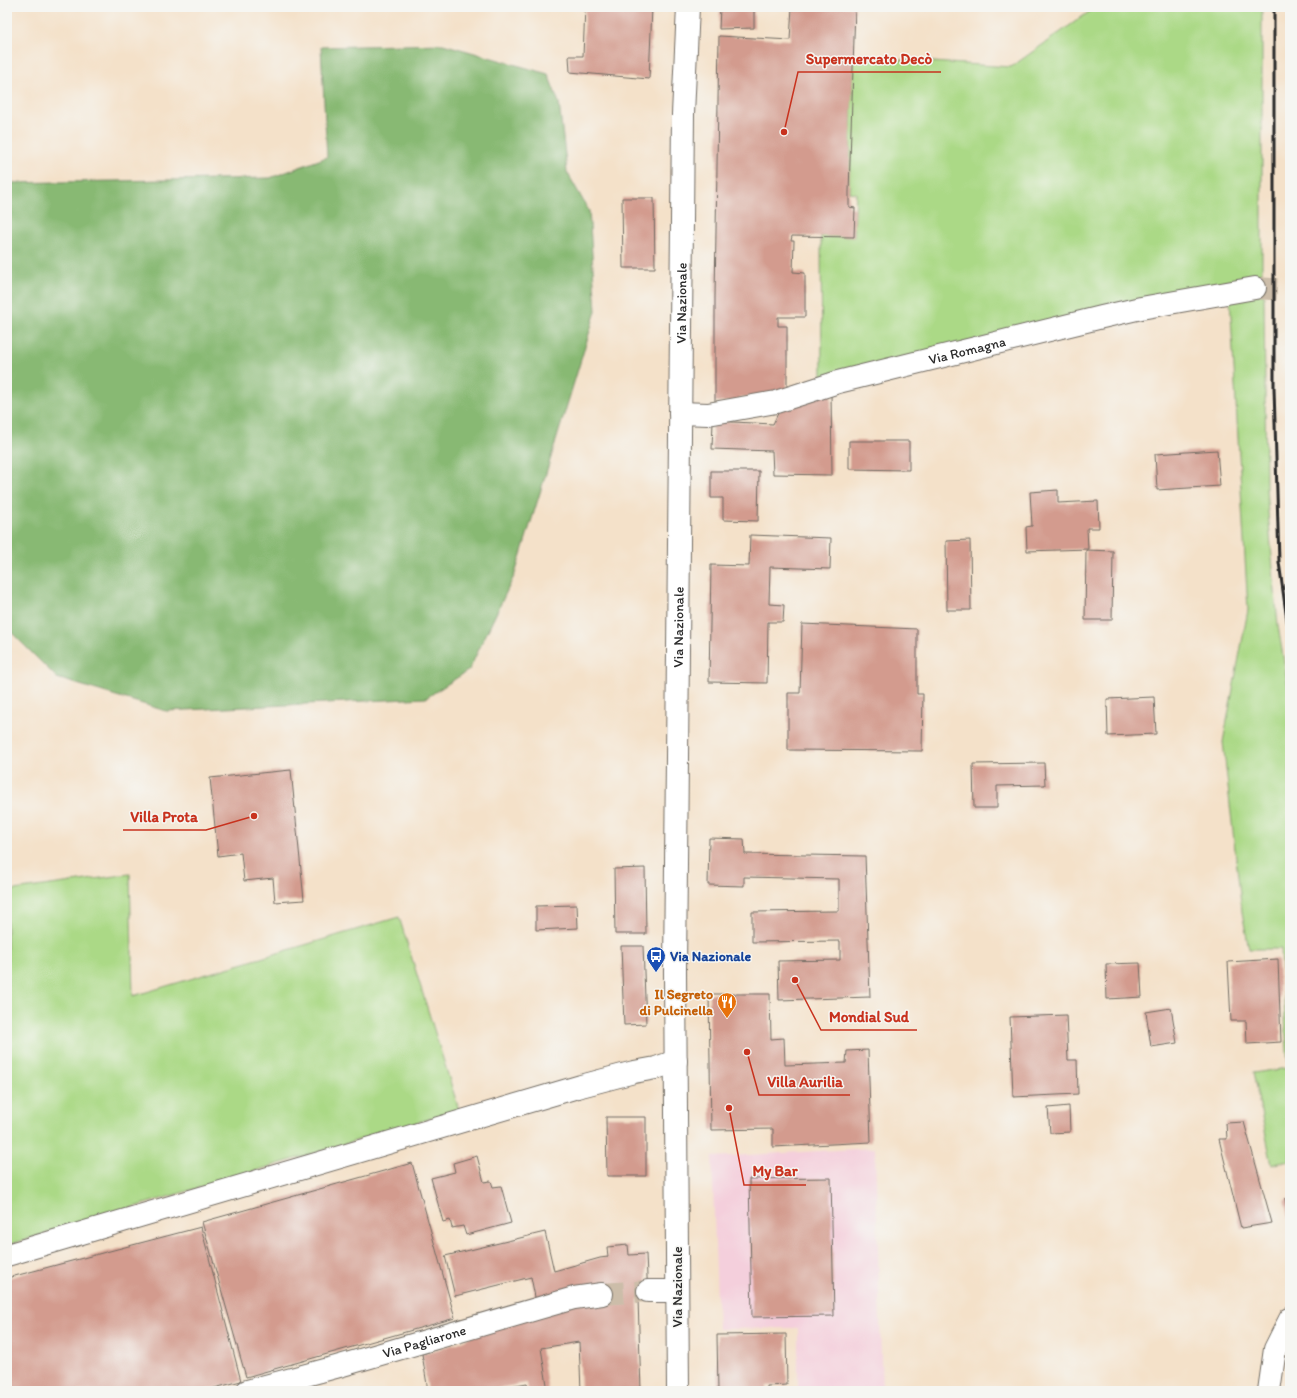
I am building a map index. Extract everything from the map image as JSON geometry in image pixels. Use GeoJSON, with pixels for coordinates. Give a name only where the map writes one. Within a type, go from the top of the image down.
{"type":"FeatureCollection","features":[{"type":"Feature","properties":{"kind":"main road","name":"Via Nazionale"},"geometry":{"type":"LineString","coordinates":[[678,1391],[675,956],[683,114],[688,7]]}},
{"type":"Feature","properties":{"kind":"main road","name":"Via Romagna"},"geometry":{"type":"LineString","coordinates":[[680,413],[708,414],[776,402],[838,382],[1141,308],[1255,288]]}},
{"type":"Feature","properties":{"kind":"main road"},"geometry":{"type":"LineString","coordinates":[[7,1255],[581,1086],[634,1072],[656,1068],[676,1061]]}},
{"type":"Feature","properties":{"kind":"main road"},"geometry":{"type":"LineString","coordinates":[[648,1291],[677,1291]]}},
{"type":"Feature","properties":{"kind":"main road","name":"Via Pagliarone"},"geometry":{"type":"LineString","coordinates":[[247,1391],[336,1367],[574,1298],[602,1294]]}},
{"type":"Feature","properties":{"kind":"main road"},"geometry":{"type":"LineString","coordinates":[[1269,1391],[1275,1349],[1290,1319]]}},
{"type":"Feature","properties":{"kind":"shaded area"},"geometry":{"type":"Polygon","coordinates":[[[875,1148],[882,1391],[798,1391],[798,1328],[718,1329],[712,1157],[875,1148]]]}},
{"type":"Feature","properties":{"kind":"green space"},"geometry":{"type":"Polygon","coordinates":[[[1096,7],[1262,7],[1262,274],[1124,303],[822,380],[821,236],[854,237],[856,193],[849,192],[853,57],[1011,67],[1096,7]]]}},
{"type":"Feature","properties":{"kind":"green space"},"geometry":{"type":"Polygon","coordinates":[[[443,44],[548,74],[559,103],[567,172],[589,211],[596,311],[515,574],[469,670],[426,698],[166,711],[57,678],[7,628],[7,183],[270,178],[327,157],[321,47],[443,44]]]}},
{"type":"Feature","properties":{"kind":"green space"},"geometry":{"type":"Polygon","coordinates":[[[1264,294],[1266,489],[1278,626],[1290,699],[1290,1160],[1272,1165],[1253,1073],[1288,1068],[1281,949],[1249,949],[1242,912],[1223,742],[1248,610],[1230,299],[1264,294]]]}},
{"type":"Feature","properties":{"kind":"green space"},"geometry":{"type":"Polygon","coordinates":[[[130,874],[133,996],[399,917],[459,1110],[7,1245],[7,891],[130,874]]]}},
{"type":"Feature","properties":{"kind":"building"},"geometry":{"type":"Polygon","coordinates":[[[585,7],[652,7],[649,79],[570,72],[569,56],[583,56],[585,7]]]}},
{"type":"Feature","properties":{"kind":"building"},"geometry":{"type":"Polygon","coordinates":[[[720,7],[754,7],[754,28],[719,29],[720,7]]]}},
{"type":"Feature","properties":{"kind":"building"},"geometry":{"type":"Polygon","coordinates":[[[792,7],[855,7],[849,192],[849,207],[855,208],[854,237],[792,236],[791,241],[794,241],[793,272],[805,273],[805,317],[778,317],[778,326],[787,326],[787,391],[771,397],[740,397],[740,402],[715,402],[719,36],[790,40],[792,7]]]}},
{"type":"Feature","properties":{"kind":"building"},"geometry":{"type":"Polygon","coordinates":[[[622,198],[654,198],[655,268],[623,268],[622,198]]]}},
{"type":"Feature","properties":{"kind":"building"},"geometry":{"type":"Polygon","coordinates":[[[831,392],[832,475],[773,474],[772,451],[712,449],[713,421],[773,424],[781,407],[831,392]]]}},
{"type":"Feature","properties":{"kind":"building"},"geometry":{"type":"Polygon","coordinates":[[[849,441],[909,441],[909,470],[849,469],[849,441]]]}},
{"type":"Feature","properties":{"kind":"building"},"geometry":{"type":"Polygon","coordinates":[[[1217,450],[1220,486],[1157,490],[1155,454],[1217,450]]]}},
{"type":"Feature","properties":{"kind":"building"},"geometry":{"type":"Polygon","coordinates":[[[711,471],[759,471],[758,521],[723,520],[723,498],[711,498],[711,471]]]}},
{"type":"Feature","properties":{"kind":"building"},"geometry":{"type":"Polygon","coordinates":[[[1058,490],[1058,503],[1098,501],[1099,528],[1087,528],[1088,549],[1027,551],[1026,527],[1032,526],[1030,492],[1058,490]]]}},
{"type":"Feature","properties":{"kind":"building"},"geometry":{"type":"Polygon","coordinates":[[[750,535],[831,538],[830,569],[770,567],[769,604],[784,605],[783,622],[768,622],[767,683],[709,682],[711,565],[749,566],[750,535]]]}},
{"type":"Feature","properties":{"kind":"building"},"geometry":{"type":"Polygon","coordinates":[[[970,540],[971,610],[947,610],[946,541],[970,540]]]}},
{"type":"Feature","properties":{"kind":"building"},"geometry":{"type":"Polygon","coordinates":[[[1086,550],[1113,551],[1112,620],[1085,620],[1086,550]]]}},
{"type":"Feature","properties":{"kind":"building"},"geometry":{"type":"Polygon","coordinates":[[[802,624],[917,629],[917,694],[923,694],[922,751],[788,750],[788,693],[800,693],[802,624]]]}},
{"type":"Feature","properties":{"kind":"building"},"geometry":{"type":"Polygon","coordinates":[[[1154,697],[1156,734],[1108,736],[1107,699],[1154,697]]]}},
{"type":"Feature","properties":{"kind":"building"},"geometry":{"type":"Polygon","coordinates":[[[1044,763],[1045,785],[997,786],[997,808],[974,808],[973,764],[1044,763]]]}},
{"type":"Feature","properties":{"kind":"building"},"geometry":{"type":"Polygon","coordinates":[[[291,770],[304,900],[275,902],[273,878],[244,881],[241,853],[218,856],[210,778],[291,770]]]}},
{"type":"Feature","properties":{"kind":"building"},"geometry":{"type":"Polygon","coordinates":[[[709,838],[744,839],[745,854],[865,856],[870,997],[779,1000],[778,961],[840,960],[840,941],[752,942],[752,912],[839,911],[839,879],[744,877],[744,886],[708,885],[709,838]]]}},
{"type":"Feature","properties":{"kind":"building"},"geometry":{"type":"Polygon","coordinates":[[[645,868],[646,934],[615,934],[614,869],[645,868]]]}},
{"type":"Feature","properties":{"kind":"building"},"geometry":{"type":"Polygon","coordinates":[[[577,905],[578,928],[536,930],[536,906],[577,905]]]}},
{"type":"Feature","properties":{"kind":"building"},"geometry":{"type":"Polygon","coordinates":[[[621,946],[643,946],[646,1024],[624,1025],[621,946]]]}},
{"type":"Feature","properties":{"kind":"building"},"geometry":{"type":"Polygon","coordinates":[[[1278,959],[1281,1042],[1247,1044],[1246,1021],[1231,1021],[1228,962],[1278,959]]]}},
{"type":"Feature","properties":{"kind":"building"},"geometry":{"type":"Polygon","coordinates":[[[1140,963],[1142,997],[1107,999],[1106,964],[1140,963]]]}},
{"type":"Feature","properties":{"kind":"building"},"geometry":{"type":"Polygon","coordinates":[[[709,994],[770,994],[771,1039],[784,1038],[785,1065],[846,1063],[847,1051],[868,1050],[871,1142],[773,1147],[773,1129],[711,1130],[709,994]]]}},
{"type":"Feature","properties":{"kind":"building"},"geometry":{"type":"Polygon","coordinates":[[[1171,1008],[1177,1043],[1151,1047],[1146,1012],[1171,1008]]]}},
{"type":"Feature","properties":{"kind":"building"},"geometry":{"type":"Polygon","coordinates":[[[1066,1015],[1068,1060],[1077,1060],[1078,1094],[1013,1097],[1010,1017],[1066,1015]]]}},
{"type":"Feature","properties":{"kind":"building"},"geometry":{"type":"Polygon","coordinates":[[[1069,1106],[1070,1132],[1050,1133],[1048,1108],[1069,1106]]]}},
{"type":"Feature","properties":{"kind":"building"},"geometry":{"type":"Polygon","coordinates":[[[606,1117],[646,1117],[646,1176],[607,1176],[606,1117]]]}},
{"type":"Feature","properties":{"kind":"building"},"geometry":{"type":"Polygon","coordinates":[[[1244,1122],[1272,1223],[1241,1228],[1219,1139],[1227,1139],[1226,1123],[1244,1122]]]}},
{"type":"Feature","properties":{"kind":"building"},"geometry":{"type":"Polygon","coordinates":[[[477,1156],[484,1182],[491,1181],[493,1187],[501,1186],[511,1223],[466,1235],[463,1226],[452,1228],[450,1220],[443,1222],[431,1178],[455,1172],[453,1163],[477,1156]]]}},
{"type":"Feature","properties":{"kind":"building"},"geometry":{"type":"Polygon","coordinates":[[[412,1163],[455,1318],[246,1377],[202,1222],[412,1163]]]}},
{"type":"Feature","properties":{"kind":"building"},"geometry":{"type":"Polygon","coordinates":[[[831,1178],[834,1316],[752,1317],[749,1179],[831,1178]]]}},
{"type":"Feature","properties":{"kind":"building"},"geometry":{"type":"Polygon","coordinates":[[[1290,1198],[1290,1217],[1289,1217],[1285,1199],[1290,1198]]]}},
{"type":"Feature","properties":{"kind":"building"},"geometry":{"type":"Polygon","coordinates":[[[201,1227],[241,1381],[203,1391],[7,1391],[7,1278],[201,1227]]]}},
{"type":"Feature","properties":{"kind":"building"},"geometry":{"type":"Polygon","coordinates":[[[545,1232],[554,1271],[608,1257],[607,1247],[628,1245],[629,1255],[646,1254],[648,1299],[638,1299],[641,1391],[581,1391],[579,1342],[541,1348],[548,1391],[528,1391],[527,1383],[482,1391],[428,1391],[422,1354],[458,1343],[536,1302],[531,1277],[455,1296],[445,1256],[545,1232]]]}},
{"type":"Feature","properties":{"kind":"building"},"geometry":{"type":"Polygon","coordinates":[[[786,1334],[787,1385],[767,1386],[767,1391],[718,1391],[717,1335],[786,1334]]]}},
{"type":"Feature","properties":{"kind":"tunnel"},"geometry":{"type":"LineString","coordinates":[[1255,288],[1290,290]]}},
{"type":"Feature","properties":{"kind":"tunnel"},"geometry":{"type":"LineString","coordinates":[[602,1294],[648,1291]]}},
{"type":"Feature","properties":{"kind":"railway"},"geometry":{"type":"LineString","coordinates":[[1274,7],[1274,388],[1279,562],[1290,642]]}},
{"type":"Feature","properties":{"kind":"railway"},"geometry":{"type":"LineString","coordinates":[[1290,7],[1290,19]]}},
{"type":"Feature","properties":{"kind":"place","name":"Supermercato Decò"},"geometry":{"type":"Point","coordinates":[784,132]}},
{"type":"Feature","properties":{"kind":"place","name":"Villa Prota"},"geometry":{"type":"Point","coordinates":[254,816]}},
{"type":"Feature","properties":{"kind":"place","name":"Via Nazionale"},"geometry":{"type":"Point","coordinates":[656,973]}},
{"type":"Feature","properties":{"kind":"place","name":"Mondial Sud"},"geometry":{"type":"Point","coordinates":[795,980]}},
{"type":"Feature","properties":{"kind":"place","name":"Il Segreto di Pulcinella"},"geometry":{"type":"Point","coordinates":[727,1019]}},
{"type":"Feature","properties":{"kind":"place","name":"Villa Aurilia"},"geometry":{"type":"Point","coordinates":[747,1052]}},
{"type":"Feature","properties":{"kind":"place","name":"My Bar"},"geometry":{"type":"Point","coordinates":[729,1108]}}]}
